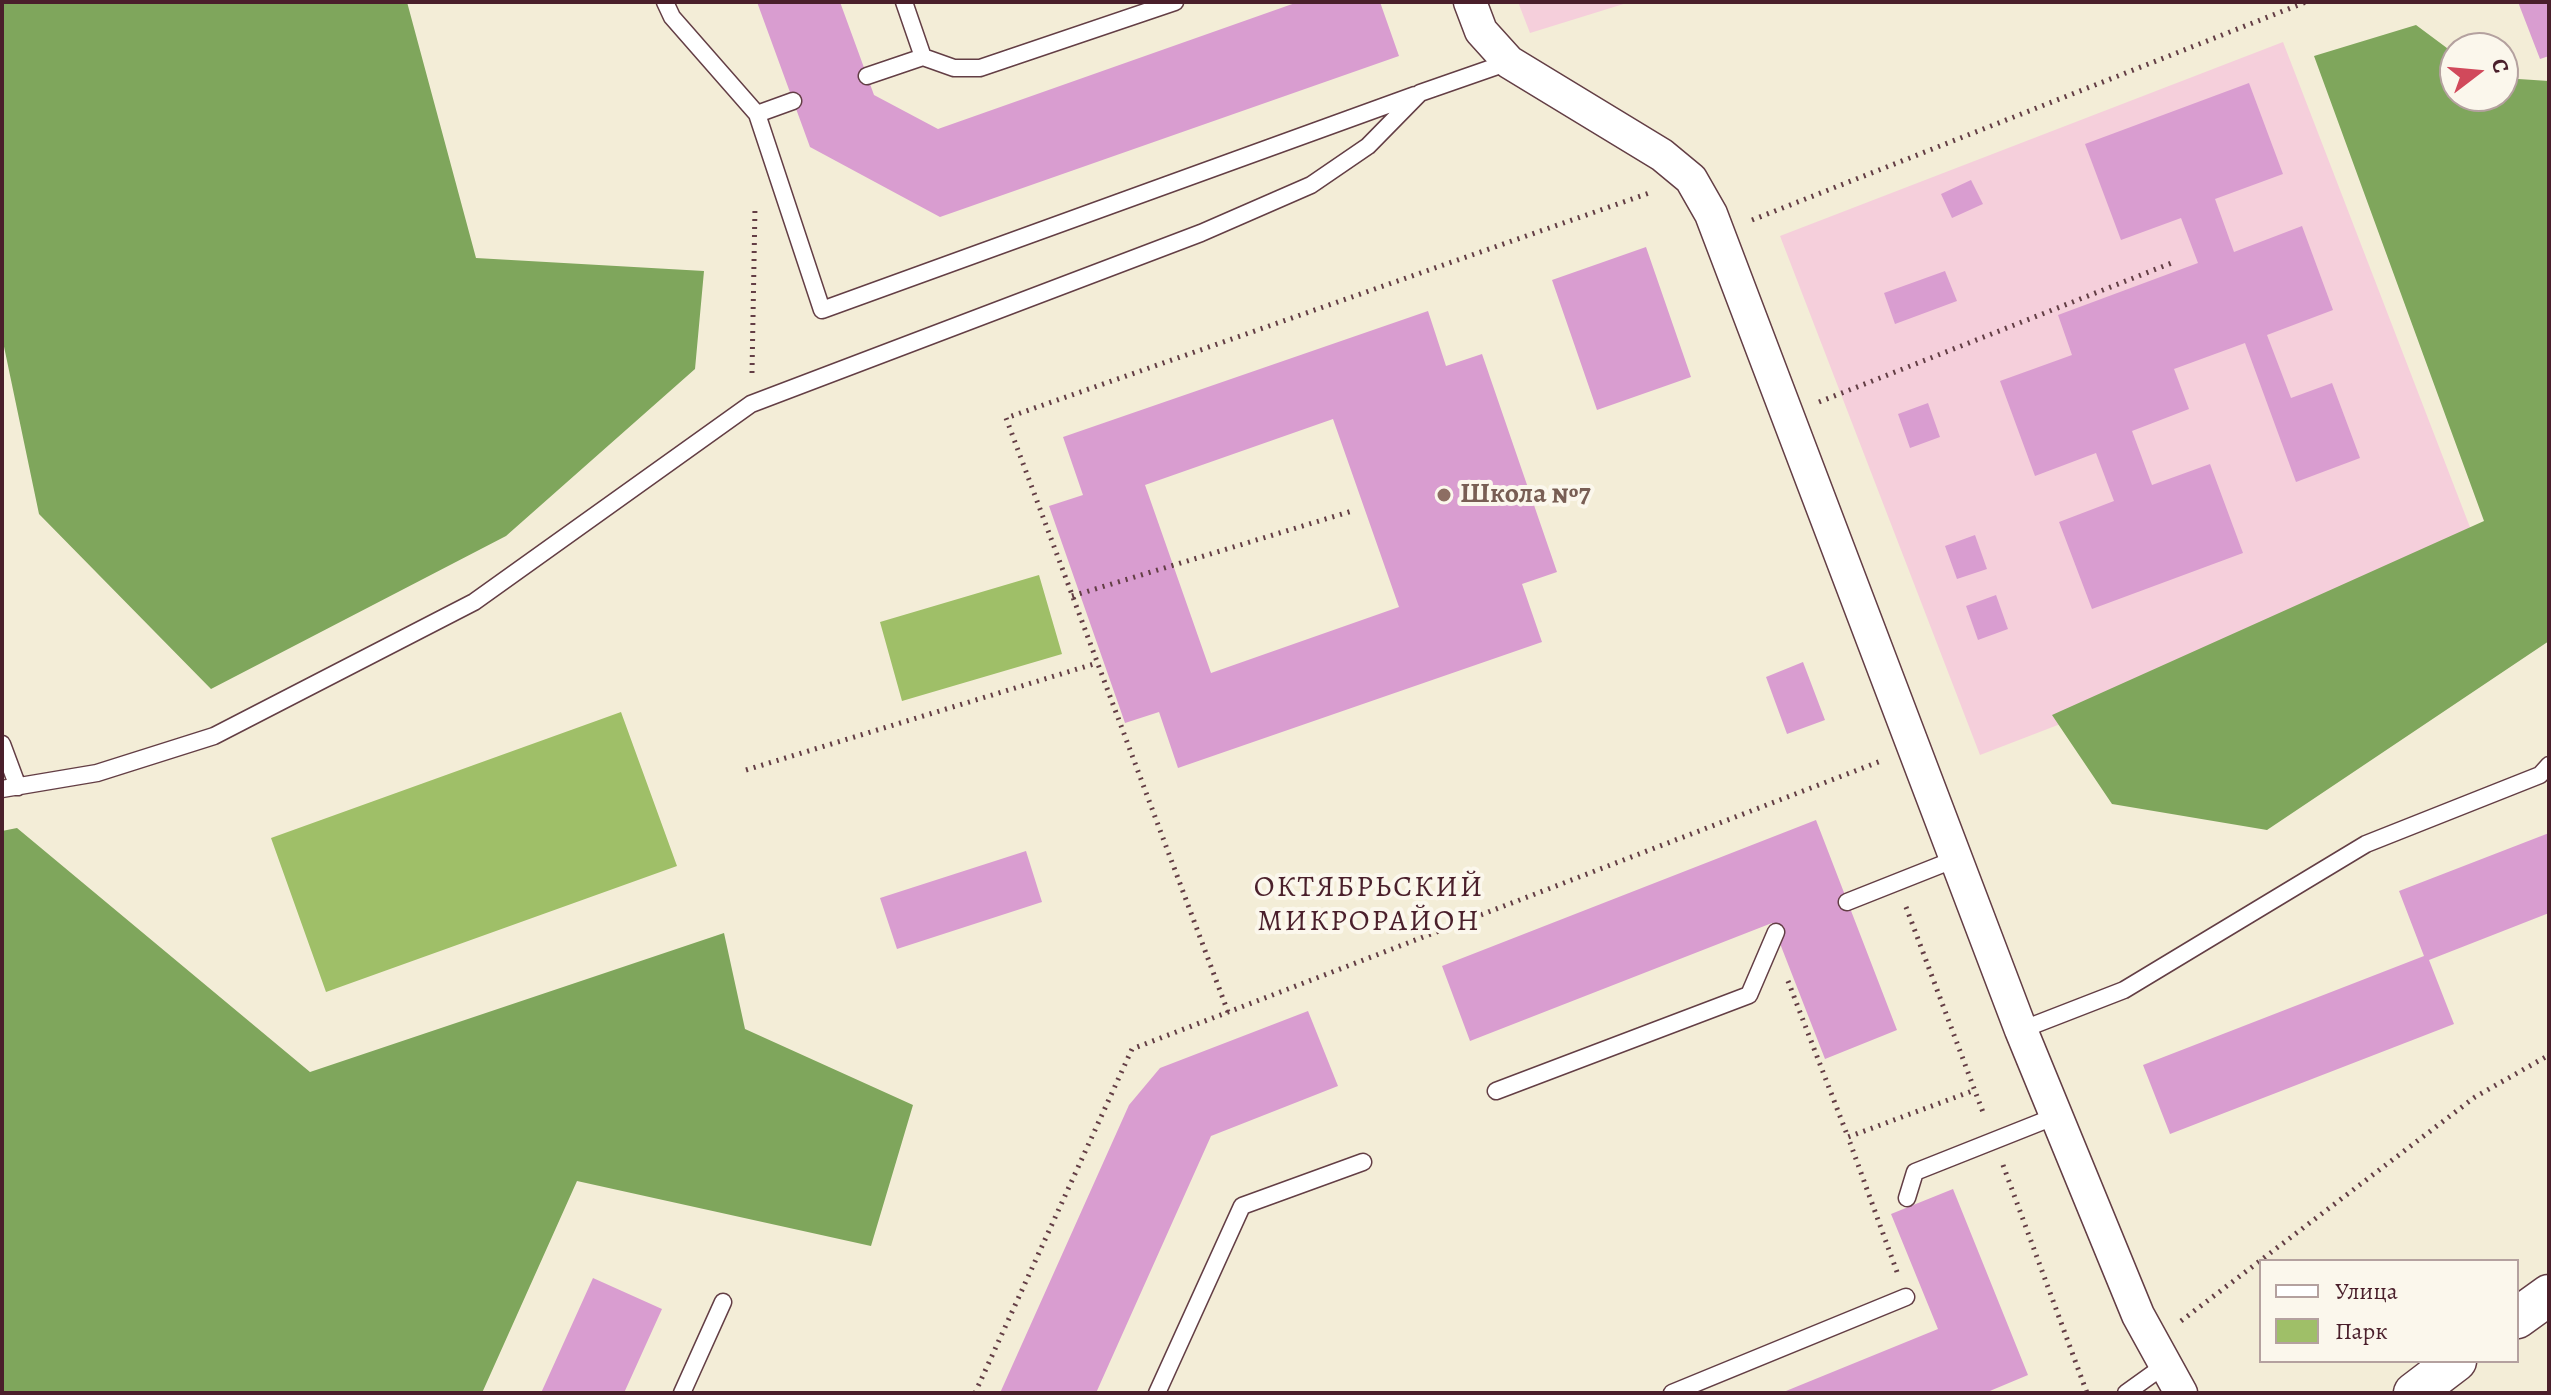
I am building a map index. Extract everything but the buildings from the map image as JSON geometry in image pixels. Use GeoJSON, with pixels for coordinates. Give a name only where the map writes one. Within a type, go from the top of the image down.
{"type":"FeatureCollection","features":[{"type":"Feature","properties":{"kind":"street"},"geometry":{"type":"LineString","coordinates":[[1470,2],[1481,31],[1509,62],[1662,155],[1691,179],[1711,214],[2021,1030],[2138,1315],[2181,1393]]}},
{"type":"Feature","properties":{"kind":"street"},"geometry":{"type":"LineString","coordinates":[[2519,1317],[2549,1295]]}},
{"type":"Feature","properties":{"kind":"street"},"geometry":{"type":"LineString","coordinates":[[2414,1393],[2453,1363]]}},
{"type":"Feature","properties":{"kind":"lane"},"geometry":{"type":"LineString","coordinates":[[665,2],[672,17],[757,114],[822,310],[1509,62]]}},
{"type":"Feature","properties":{"kind":"lane"},"geometry":{"type":"LineString","coordinates":[[904,2],[923,57]]}},
{"type":"Feature","properties":{"kind":"lane"},"geometry":{"type":"LineString","coordinates":[[867,76],[923,57],[954,68],[980,68],[1175,2]]}},
{"type":"Feature","properties":{"kind":"lane"},"geometry":{"type":"LineString","coordinates":[[2,744],[10,788],[97,773],[214,736],[474,602],[751,404],[1201,233],[1311,185],[1368,146],[1420,93]]}},
{"type":"Feature","properties":{"kind":"lane"},"geometry":{"type":"LineString","coordinates":[[757,114],[793,101]]}},
{"type":"Feature","properties":{"kind":"lane"},"geometry":{"type":"LineString","coordinates":[[2021,1030],[2124,990],[2366,844],[2540,775],[2549,765]]}},
{"type":"Feature","properties":{"kind":"lane"},"geometry":{"type":"LineString","coordinates":[[1847,902],[1958,858]]}},
{"type":"Feature","properties":{"kind":"lane"},"geometry":{"type":"LineString","coordinates":[[1496,1091],[1749,995],[1774,936]]}},
{"type":"Feature","properties":{"kind":"lane"},"geometry":{"type":"LineString","coordinates":[[1907,1198],[1915,1172],[2056,1116]]}},
{"type":"Feature","properties":{"kind":"lane"},"geometry":{"type":"LineString","coordinates":[[1157,1393],[1242,1206],[1363,1162]]}},
{"type":"Feature","properties":{"kind":"lane"},"geometry":{"type":"LineString","coordinates":[[1680,1391],[1906,1297]]}},
{"type":"Feature","properties":{"kind":"lane"},"geometry":{"type":"LineString","coordinates":[[682,1393],[723,1302]]}},
{"type":"Feature","properties":{"kind":"lane"},"geometry":{"type":"LineString","coordinates":[[2126,1393],[2159,1354]]}},
{"type":"Feature","properties":{"kind":"path"},"geometry":{"type":"LineString","coordinates":[[1719,233],[2306,2]]}},
{"type":"Feature","properties":{"kind":"path"},"geometry":{"type":"LineString","coordinates":[[1228,1012],[1006,418],[1691,179]]}},
{"type":"Feature","properties":{"kind":"path"},"geometry":{"type":"LineString","coordinates":[[751,404],[755,206]]}},
{"type":"Feature","properties":{"kind":"path"},"geometry":{"type":"LineString","coordinates":[[1788,414],[2174,262]]}},
{"type":"Feature","properties":{"kind":"path"},"geometry":{"type":"LineString","coordinates":[[1072,596],[1352,511]]}},
{"type":"Feature","properties":{"kind":"path"},"geometry":{"type":"LineString","coordinates":[[746,770],[1097,663]]}},
{"type":"Feature","properties":{"kind":"path"},"geometry":{"type":"LineString","coordinates":[[975,1393],[1132,1049],[1915,747]]}},
{"type":"Feature","properties":{"kind":"path"},"geometry":{"type":"LineString","coordinates":[[1774,936],[1848,1137]]}},
{"type":"Feature","properties":{"kind":"path"},"geometry":{"type":"LineString","coordinates":[[2276,1259],[2475,1097],[2549,1055]]}},
{"type":"Feature","properties":{"kind":"path"},"geometry":{"type":"LineString","coordinates":[[2159,1354],[2259,1273]]}},
{"type":"Feature","properties":{"kind":"shaded area"},"geometry":{"type":"Polygon","coordinates":[[[1518,2],[1630,2],[1530,33],[1518,2]]]}},
{"type":"Feature","properties":{"kind":"shaded area"},"geometry":{"type":"Polygon","coordinates":[[[2283,42],[2483,561],[1980,755],[1780,236],[2283,42]]]}},
{"type":"Feature","properties":{"kind":"green space"},"geometry":{"type":"Polygon","coordinates":[[[2,2],[407,2],[476,258],[704,271],[695,369],[506,536],[211,689],[39,514],[2,337],[2,2]]]}},
{"type":"Feature","properties":{"kind":"green space"},"geometry":{"type":"Polygon","coordinates":[[[2416,25],[2439,42],[2439,112],[2519,112],[2519,79],[2549,81],[2549,641],[2267,830],[2112,804],[2052,715],[2484,521],[2314,56],[2416,25]]]}},
{"type":"Feature","properties":{"kind":"green space"},"geometry":{"type":"Polygon","coordinates":[[[1039,575],[1062,654],[902,701],[880,622],[1039,575]]]}},
{"type":"Feature","properties":{"kind":"green space"},"geometry":{"type":"Polygon","coordinates":[[[621,712],[677,866],[326,992],[271,838],[621,712]]]}},
{"type":"Feature","properties":{"kind":"green space"},"geometry":{"type":"Polygon","coordinates":[[[17,828],[310,1072],[724,933],[745,1029],[913,1105],[871,1246],[577,1181],[482,1393],[2,1393],[2,831],[17,828]]]}},
{"type":"Feature","properties":{"kind":"place","name":"Школа №7"},"geometry":{"type":"Point","coordinates":[1444,495]}},
{"type":"Feature","properties":{"kind":"district","name":"ОКТЯБРЬСКИЙ МИКРОРАЙОН"},"geometry":{"type":"Point","coordinates":[1369,906]}}]}
